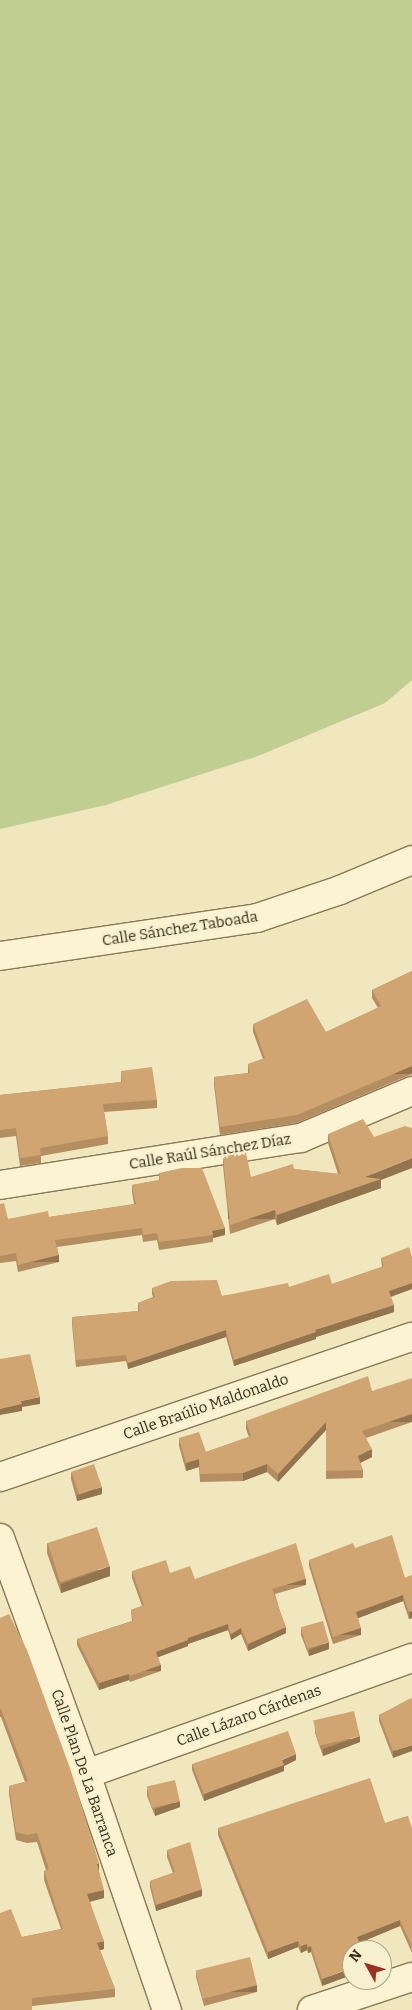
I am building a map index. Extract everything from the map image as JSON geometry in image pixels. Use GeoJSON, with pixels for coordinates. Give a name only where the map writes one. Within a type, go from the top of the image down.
{"type":"FeatureCollection","features":[{"type":"Feature","properties":{"kind":"street","name":"Calle Sánchez Taboada"},"geometry":{"type":"LineString","coordinates":[[0,956],[257,918],[340,890],[412,860]]}},
{"type":"Feature","properties":{"kind":"street","name":"Calle Raúl Sánchez Díaz"},"geometry":{"type":"LineString","coordinates":[[0,1185],[301,1138],[412,1091]]}},
{"type":"Feature","properties":{"kind":"street","name":"Calle Braúlio Maldonaldo"},"geometry":{"type":"LineString","coordinates":[[0,1477],[412,1337]]}},
{"type":"Feature","properties":{"kind":"street","name":"Calle Plan De La Barranca"},"geometry":{"type":"LineString","coordinates":[[2,1552],[86,1774],[167,2010]]}},
{"type":"Feature","properties":{"kind":"street","name":"Calle Lázaro Cárdenas"},"geometry":{"type":"LineString","coordinates":[[86,1774],[412,1658]]}},
{"type":"Feature","properties":{"kind":"street"},"geometry":{"type":"LineString","coordinates":[[312,2010],[412,1977]]}},
{"type":"Feature","properties":{"kind":"green space"},"geometry":{"type":"Polygon","coordinates":[[[0,0],[412,0],[412,680],[385,703],[258,756],[106,805],[0,829],[0,0]]]}},
{"type":"Feature","properties":{"kind":"building"},"geometry":{"type":"Polygon","coordinates":[[[412,971],[412,1066],[297,1115],[220,1127],[214,1077],[250,1073],[248,1064],[265,1058],[253,1024],[307,999],[326,1032],[381,1006],[372,990],[412,971]]]}},
{"type":"Feature","properties":{"kind":"building"},"geometry":{"type":"Polygon","coordinates":[[[152,1067],[157,1100],[103,1104],[108,1136],[40,1148],[41,1155],[20,1158],[16,1128],[0,1130],[0,1095],[122,1082],[121,1071],[152,1067]]]}},
{"type":"Feature","properties":{"kind":"building"},"geometry":{"type":"Polygon","coordinates":[[[363,1119],[374,1137],[405,1126],[412,1128],[412,1158],[365,1177],[381,1179],[277,1215],[275,1210],[230,1225],[223,1156],[246,1153],[251,1177],[293,1164],[294,1169],[341,1174],[328,1134],[363,1119]]]}},
{"type":"Feature","properties":{"kind":"building"},"geometry":{"type":"Polygon","coordinates":[[[182,1168],[202,1168],[225,1228],[212,1231],[213,1235],[159,1242],[157,1233],[143,1235],[142,1228],[55,1240],[59,1255],[18,1265],[16,1253],[0,1256],[0,1204],[4,1203],[8,1219],[48,1211],[49,1217],[136,1204],[132,1185],[160,1180],[159,1173],[182,1168]]]}},
{"type":"Feature","properties":{"kind":"building"},"geometry":{"type":"Polygon","coordinates":[[[409,1247],[412,1257],[412,1283],[389,1291],[394,1305],[315,1330],[316,1332],[234,1360],[226,1330],[128,1363],[126,1355],[76,1360],[72,1317],[140,1311],[138,1303],[155,1297],[152,1288],[171,1281],[217,1280],[222,1296],[288,1283],[289,1287],[329,1274],[332,1284],[384,1266],[381,1258],[409,1247]]]}},
{"type":"Feature","properties":{"kind":"building"},"geometry":{"type":"Polygon","coordinates":[[[30,1354],[40,1397],[21,1401],[22,1404],[0,1409],[0,1359],[30,1354]]]}},
{"type":"Feature","properties":{"kind":"building"},"geometry":{"type":"Polygon","coordinates":[[[368,1376],[372,1391],[412,1378],[412,1414],[362,1431],[372,1449],[358,1456],[363,1470],[326,1471],[326,1422],[278,1474],[267,1464],[243,1473],[200,1474],[199,1459],[186,1463],[179,1438],[199,1432],[206,1452],[251,1436],[246,1421],[368,1376]]]}},
{"type":"Feature","properties":{"kind":"building"},"geometry":{"type":"Polygon","coordinates":[[[94,1464],[102,1487],[79,1495],[71,1472],[94,1464]]]}},
{"type":"Feature","properties":{"kind":"building"},"geometry":{"type":"Polygon","coordinates":[[[97,1527],[110,1566],[60,1582],[48,1543],[97,1527]]]}},
{"type":"Feature","properties":{"kind":"building"},"geometry":{"type":"Polygon","coordinates":[[[392,1535],[405,1578],[412,1575],[412,1611],[409,1612],[403,1595],[356,1612],[361,1628],[333,1637],[309,1560],[353,1543],[355,1548],[392,1535]]]}},
{"type":"Feature","properties":{"kind":"building"},"geometry":{"type":"Polygon","coordinates":[[[296,1543],[306,1579],[272,1589],[286,1627],[248,1644],[241,1628],[231,1634],[228,1624],[156,1652],[161,1665],[130,1676],[129,1674],[99,1683],[77,1639],[133,1621],[131,1610],[144,1605],[132,1571],[166,1560],[170,1573],[190,1566],[195,1579],[296,1543]]]}},
{"type":"Feature","properties":{"kind":"building"},"geometry":{"type":"Polygon","coordinates":[[[9,1614],[27,1650],[71,1771],[99,1863],[97,1864],[104,1890],[87,1894],[104,1941],[97,1943],[115,1989],[32,1998],[32,2010],[0,2010],[0,1913],[11,1909],[22,1937],[63,1929],[44,1871],[49,1869],[37,1833],[27,1835],[16,1832],[9,1786],[28,1781],[0,1709],[0,1618],[9,1614]]]}},
{"type":"Feature","properties":{"kind":"building"},"geometry":{"type":"Polygon","coordinates":[[[323,1621],[329,1642],[307,1648],[301,1627],[323,1621]]]}},
{"type":"Feature","properties":{"kind":"building"},"geometry":{"type":"Polygon","coordinates":[[[411,1698],[412,1745],[393,1751],[379,1715],[411,1698]]]}},
{"type":"Feature","properties":{"kind":"building"},"geometry":{"type":"Polygon","coordinates":[[[354,1711],[360,1736],[319,1746],[313,1720],[354,1711]]]}},
{"type":"Feature","properties":{"kind":"building"},"geometry":{"type":"Polygon","coordinates":[[[288,1731],[296,1754],[282,1760],[284,1765],[204,1794],[192,1764],[288,1731]]]}},
{"type":"Feature","properties":{"kind":"building"},"geometry":{"type":"Polygon","coordinates":[[[370,1778],[385,1823],[408,1816],[412,1828],[412,1946],[400,1920],[357,1937],[358,1940],[342,1940],[342,1972],[322,1979],[311,1946],[308,1947],[307,1944],[301,1946],[298,1941],[268,1952],[218,1828],[370,1778]]]}},
{"type":"Feature","properties":{"kind":"building"},"geometry":{"type":"Polygon","coordinates":[[[175,1780],[180,1801],[152,1808],[147,1787],[175,1780]]]}},
{"type":"Feature","properties":{"kind":"building"},"geometry":{"type":"Polygon","coordinates":[[[190,1842],[202,1889],[156,1905],[150,1881],[175,1872],[167,1850],[190,1842]]]}},
{"type":"Feature","properties":{"kind":"building"},"geometry":{"type":"Polygon","coordinates":[[[250,1957],[257,1985],[203,1999],[196,1971],[250,1957]]]}}]}
